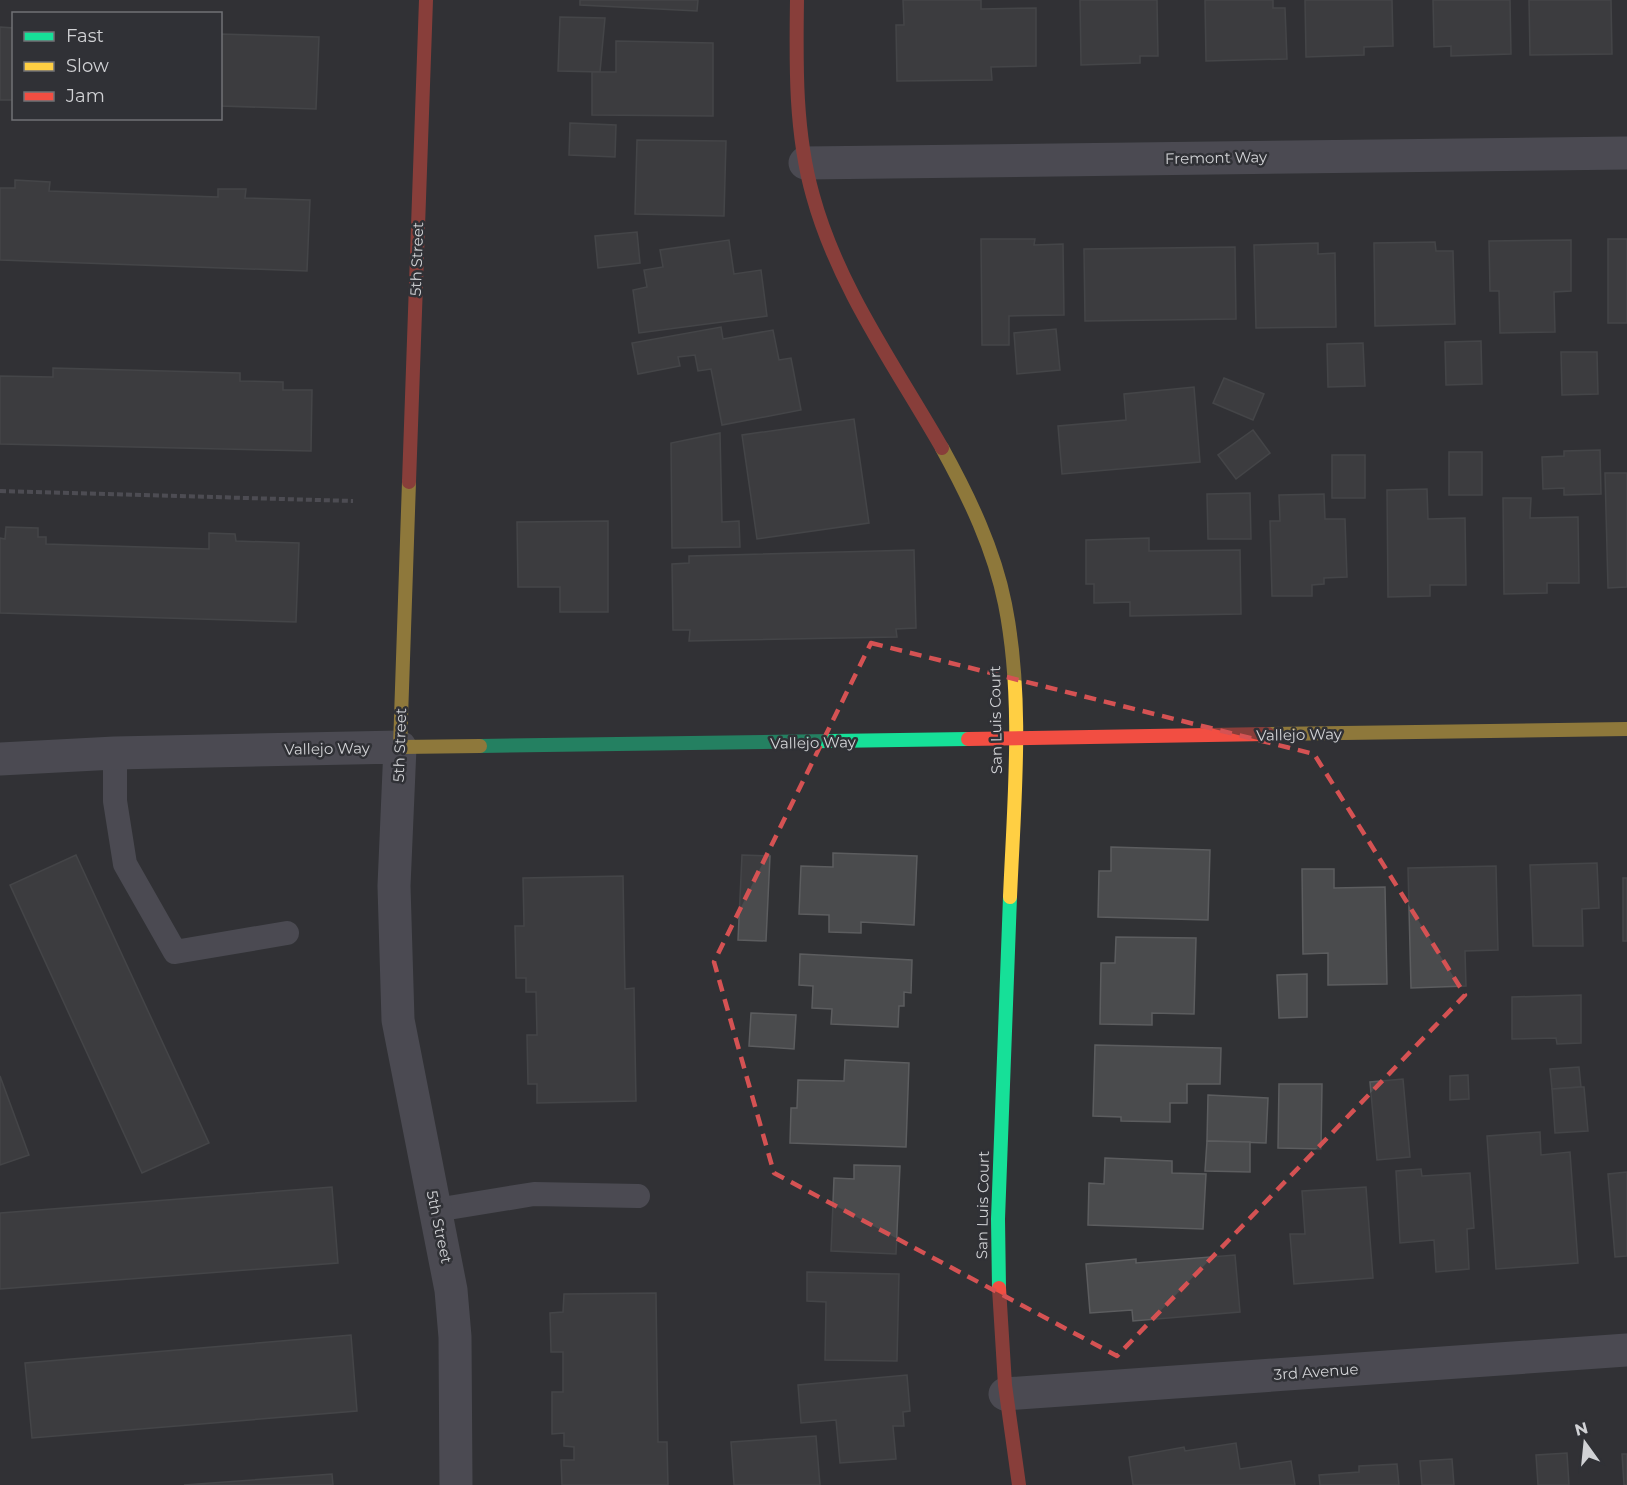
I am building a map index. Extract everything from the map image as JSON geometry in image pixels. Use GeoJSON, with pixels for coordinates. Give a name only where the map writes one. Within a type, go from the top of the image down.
{"type":"FeatureCollection","features":[{"type":"Feature","properties":{"kind":"street","name":"5th Street"},"geometry":{"type":"LineString","coordinates":[[426,0],[394,886],[398,1020],[451,1290],[455,1336],[456,1485]]}},
{"type":"Feature","properties":{"kind":"street","name":"San Luis Court"},"geometry":{"type":"LineString","coordinates":[[798,0],[796,83],[805,163],[833,254],[863,312],[947,458],[978,521],[997,571],[1011,644],[1014,739],[998,1219],[998,1297],[1005,1394],[1019,1485]]}},
{"type":"Feature","properties":{"kind":"street","name":"Fremont Way"},"geometry":{"type":"LineString","coordinates":[[805,163],[1627,153]]}},
{"type":"Feature","properties":{"kind":"street","name":"Vallejo Way"},"geometry":{"type":"LineString","coordinates":[[0,759],[115,753],[400,747],[1627,729]]}},
{"type":"Feature","properties":{"kind":"street","name":"3rd Avenue"},"geometry":{"type":"LineString","coordinates":[[1005,1394],[1627,1350]]}},
{"type":"Feature","properties":{"kind":"lane"},"geometry":{"type":"LineString","coordinates":[[115,753],[115,801],[125,864],[175,952],[287,933]]}},
{"type":"Feature","properties":{"kind":"lane"},"geometry":{"type":"LineString","coordinates":[[436,1210],[534,1194],[638,1196]]}},
{"type":"Feature","properties":{"kind":"path"},"geometry":{"type":"LineString","coordinates":[[0,491],[353,501]]}},
{"type":"Feature","properties":{"kind":"highlighted area"},"geometry":{"type":"Polygon","coordinates":[[[871,643],[1314,754],[1465,995],[1117,1356],[774,1173],[714,962],[871,643]]]}},
{"type":"Feature","properties":{"kind":"building"},"geometry":{"type":"Polygon","coordinates":[[[580,0],[698,0],[697,11],[580,5],[580,0]]]}},
{"type":"Feature","properties":{"kind":"building"},"geometry":{"type":"Polygon","coordinates":[[[903,0],[981,0],[981,9],[1036,8],[1036,66],[991,67],[992,80],[897,81],[896,25],[904,25],[903,0]]]}},
{"type":"Feature","properties":{"kind":"building"},"geometry":{"type":"Polygon","coordinates":[[[1080,0],[1157,0],[1158,56],[1140,56],[1140,63],[1081,65],[1080,0]]]}},
{"type":"Feature","properties":{"kind":"building"},"geometry":{"type":"Polygon","coordinates":[[[1205,0],[1273,0],[1273,8],[1285,8],[1287,59],[1206,61],[1205,0]]]}},
{"type":"Feature","properties":{"kind":"building"},"geometry":{"type":"Polygon","coordinates":[[[1305,0],[1392,0],[1393,46],[1364,47],[1364,55],[1306,57],[1305,0]]]}},
{"type":"Feature","properties":{"kind":"building"},"geometry":{"type":"Polygon","coordinates":[[[1433,0],[1510,0],[1511,54],[1451,56],[1451,46],[1434,47],[1433,0]]]}},
{"type":"Feature","properties":{"kind":"building"},"geometry":{"type":"Polygon","coordinates":[[[1529,0],[1611,0],[1612,54],[1530,55],[1529,0]]]}},
{"type":"Feature","properties":{"kind":"building"},"geometry":{"type":"Polygon","coordinates":[[[560,17],[605,18],[600,72],[558,71],[560,17]]]}},
{"type":"Feature","properties":{"kind":"building"},"geometry":{"type":"Polygon","coordinates":[[[0,27],[12,28],[12,100],[0,100],[0,27]]]}},
{"type":"Feature","properties":{"kind":"building"},"geometry":{"type":"Polygon","coordinates":[[[222,34],[319,37],[316,109],[222,106],[222,34]]]}},
{"type":"Feature","properties":{"kind":"building"},"geometry":{"type":"Polygon","coordinates":[[[616,41],[713,43],[713,116],[592,115],[592,72],[616,72],[616,41]]]}},
{"type":"Feature","properties":{"kind":"building"},"geometry":{"type":"Polygon","coordinates":[[[570,123],[616,125],[615,157],[569,155],[570,123]]]}},
{"type":"Feature","properties":{"kind":"building"},"geometry":{"type":"Polygon","coordinates":[[[637,140],[726,141],[724,216],[635,214],[637,140]]]}},
{"type":"Feature","properties":{"kind":"building"},"geometry":{"type":"Polygon","coordinates":[[[15,180],[50,182],[49,191],[218,197],[218,189],[246,189],[245,198],[310,200],[307,271],[0,260],[0,188],[15,188],[15,180]]]}},
{"type":"Feature","properties":{"kind":"building"},"geometry":{"type":"Polygon","coordinates":[[[637,232],[640,263],[598,268],[595,236],[637,232]]]}},
{"type":"Feature","properties":{"kind":"building"},"geometry":{"type":"Polygon","coordinates":[[[981,239],[1035,239],[1034,245],[1063,244],[1064,315],[1009,316],[1009,345],[982,345],[981,239]]]}},
{"type":"Feature","properties":{"kind":"building"},"geometry":{"type":"Polygon","coordinates":[[[1608,239],[1627,239],[1627,323],[1608,323],[1608,239]]]}},
{"type":"Feature","properties":{"kind":"building"},"geometry":{"type":"Polygon","coordinates":[[[729,240],[734,274],[761,270],[767,316],[639,333],[633,290],[647,287],[644,270],[663,267],[660,250],[729,240]]]}},
{"type":"Feature","properties":{"kind":"building"},"geometry":{"type":"Polygon","coordinates":[[[1571,240],[1571,291],[1554,292],[1555,332],[1500,333],[1499,291],[1490,291],[1489,241],[1571,240]]]}},
{"type":"Feature","properties":{"kind":"building"},"geometry":{"type":"Polygon","coordinates":[[[1435,242],[1436,251],[1453,251],[1455,324],[1375,326],[1374,243],[1435,242]]]}},
{"type":"Feature","properties":{"kind":"building"},"geometry":{"type":"Polygon","coordinates":[[[1318,243],[1318,254],[1335,253],[1336,327],[1256,328],[1254,245],[1318,243]]]}},
{"type":"Feature","properties":{"kind":"building"},"geometry":{"type":"Polygon","coordinates":[[[1235,247],[1236,319],[1085,321],[1084,249],[1235,247]]]}},
{"type":"Feature","properties":{"kind":"building"},"geometry":{"type":"Polygon","coordinates":[[[721,327],[723,339],[773,330],[779,360],[791,358],[801,410],[722,425],[711,369],[698,371],[695,355],[678,357],[680,366],[638,374],[632,343],[721,327]]]}},
{"type":"Feature","properties":{"kind":"building"},"geometry":{"type":"Polygon","coordinates":[[[1056,329],[1060,370],[1017,374],[1014,333],[1056,329]]]}},
{"type":"Feature","properties":{"kind":"building"},"geometry":{"type":"Polygon","coordinates":[[[1481,341],[1482,384],[1446,385],[1445,342],[1481,341]]]}},
{"type":"Feature","properties":{"kind":"building"},"geometry":{"type":"Polygon","coordinates":[[[1363,343],[1365,386],[1328,387],[1327,344],[1363,343]]]}},
{"type":"Feature","properties":{"kind":"building"},"geometry":{"type":"Polygon","coordinates":[[[1561,352],[1597,352],[1598,394],[1562,395],[1561,352]]]}},
{"type":"Feature","properties":{"kind":"building"},"geometry":{"type":"Polygon","coordinates":[[[53,368],[240,373],[240,381],[283,382],[283,390],[312,390],[311,451],[0,444],[0,376],[53,377],[53,368]]]}},
{"type":"Feature","properties":{"kind":"building"},"geometry":{"type":"Polygon","coordinates":[[[1224,378],[1264,394],[1253,420],[1213,403],[1224,378]]]}},
{"type":"Feature","properties":{"kind":"building"},"geometry":{"type":"Polygon","coordinates":[[[1194,387],[1200,462],[1062,474],[1058,426],[1126,420],[1124,394],[1194,387]]]}},
{"type":"Feature","properties":{"kind":"building"},"geometry":{"type":"Polygon","coordinates":[[[854,419],[869,523],[757,539],[742,435],[854,419]]]}},
{"type":"Feature","properties":{"kind":"building"},"geometry":{"type":"Polygon","coordinates":[[[1253,430],[1270,453],[1236,479],[1218,455],[1253,430]]]}},
{"type":"Feature","properties":{"kind":"building"},"geometry":{"type":"Polygon","coordinates":[[[720,433],[722,522],[739,521],[740,547],[672,548],[671,443],[720,433]]]}},
{"type":"Feature","properties":{"kind":"building"},"geometry":{"type":"Polygon","coordinates":[[[1600,450],[1601,494],[1564,495],[1564,488],[1543,489],[1542,457],[1564,456],[1564,451],[1600,450]]]}},
{"type":"Feature","properties":{"kind":"building"},"geometry":{"type":"Polygon","coordinates":[[[1449,452],[1482,452],[1482,495],[1449,495],[1449,452]]]}},
{"type":"Feature","properties":{"kind":"building"},"geometry":{"type":"Polygon","coordinates":[[[1332,455],[1365,455],[1365,498],[1332,498],[1332,455]]]}},
{"type":"Feature","properties":{"kind":"building"},"geometry":{"type":"Polygon","coordinates":[[[1605,473],[1627,473],[1627,587],[1608,588],[1605,473]]]}},
{"type":"Feature","properties":{"kind":"building"},"geometry":{"type":"Polygon","coordinates":[[[1427,489],[1428,519],[1465,518],[1466,585],[1430,585],[1430,596],[1388,597],[1387,490],[1427,489]]]}},
{"type":"Feature","properties":{"kind":"building"},"geometry":{"type":"Polygon","coordinates":[[[1250,493],[1251,539],[1208,539],[1207,494],[1250,493]]]}},
{"type":"Feature","properties":{"kind":"building"},"geometry":{"type":"Polygon","coordinates":[[[1324,494],[1325,519],[1345,519],[1347,577],[1324,578],[1324,584],[1312,585],[1312,596],[1272,596],[1270,521],[1280,521],[1279,495],[1324,494]]]}},
{"type":"Feature","properties":{"kind":"building"},"geometry":{"type":"Polygon","coordinates":[[[1503,498],[1531,498],[1530,518],[1578,517],[1579,583],[1547,583],[1547,593],[1504,594],[1503,498]]]}},
{"type":"Feature","properties":{"kind":"building"},"geometry":{"type":"Polygon","coordinates":[[[608,521],[608,612],[560,612],[560,587],[518,587],[517,522],[608,521]]]}},
{"type":"Feature","properties":{"kind":"building"},"geometry":{"type":"Polygon","coordinates":[[[6,527],[38,528],[38,537],[46,537],[46,544],[209,549],[209,533],[235,534],[236,541],[299,543],[296,622],[0,613],[0,538],[5,539],[6,527]]]}},
{"type":"Feature","properties":{"kind":"building"},"geometry":{"type":"Polygon","coordinates":[[[1149,538],[1149,551],[1240,550],[1241,614],[1130,616],[1130,602],[1094,603],[1094,584],[1086,584],[1086,540],[1149,538]]]}},
{"type":"Feature","properties":{"kind":"building"},"geometry":{"type":"Polygon","coordinates":[[[914,550],[916,628],[896,629],[897,637],[689,641],[690,630],[673,630],[672,564],[689,563],[689,556],[914,550]]]}},
{"type":"Feature","properties":{"kind":"building"},"geometry":{"type":"Polygon","coordinates":[[[1111,847],[1210,850],[1208,920],[1098,917],[1099,871],[1111,871],[1111,847]]]}},
{"type":"Feature","properties":{"kind":"building"},"geometry":{"type":"Polygon","coordinates":[[[833,853],[917,856],[914,925],[861,922],[861,933],[829,932],[829,915],[799,914],[801,866],[833,867],[833,853]]]}},
{"type":"Feature","properties":{"kind":"building"},"geometry":{"type":"Polygon","coordinates":[[[76,855],[209,1143],[142,1173],[10,885],[76,855]]]}},
{"type":"Feature","properties":{"kind":"building"},"geometry":{"type":"Polygon","coordinates":[[[742,855],[770,856],[766,941],[738,940],[742,855]]]}},
{"type":"Feature","properties":{"kind":"building"},"geometry":{"type":"Polygon","coordinates":[[[1597,863],[1599,908],[1582,909],[1583,946],[1533,946],[1530,865],[1597,863]]]}},
{"type":"Feature","properties":{"kind":"building"},"geometry":{"type":"Polygon","coordinates":[[[1496,866],[1498,950],[1465,951],[1466,986],[1411,988],[1408,868],[1496,866]]]}},
{"type":"Feature","properties":{"kind":"building"},"geometry":{"type":"Polygon","coordinates":[[[1302,869],[1334,869],[1334,888],[1385,887],[1387,984],[1328,985],[1328,953],[1303,954],[1302,869]]]}},
{"type":"Feature","properties":{"kind":"building"},"geometry":{"type":"Polygon","coordinates":[[[623,876],[625,989],[634,988],[636,1101],[537,1103],[537,1084],[528,1084],[527,1035],[537,1035],[536,992],[526,992],[526,978],[516,978],[515,926],[524,926],[523,878],[623,876]]]}},
{"type":"Feature","properties":{"kind":"building"},"geometry":{"type":"Polygon","coordinates":[[[1623,878],[1627,878],[1627,941],[1623,941],[1623,878]]]}},
{"type":"Feature","properties":{"kind":"building"},"geometry":{"type":"Polygon","coordinates":[[[1116,937],[1196,938],[1194,1014],[1152,1013],[1152,1025],[1100,1024],[1101,963],[1115,963],[1116,937]]]}},
{"type":"Feature","properties":{"kind":"building"},"geometry":{"type":"Polygon","coordinates":[[[800,954],[912,960],[911,993],[904,992],[904,1006],[899,1006],[898,1027],[831,1024],[832,1009],[812,1008],[813,986],[799,985],[800,954]]]}},
{"type":"Feature","properties":{"kind":"building"},"geometry":{"type":"Polygon","coordinates":[[[1307,974],[1307,1017],[1279,1018],[1277,975],[1307,974]]]}},
{"type":"Feature","properties":{"kind":"building"},"geometry":{"type":"Polygon","coordinates":[[[1581,995],[1581,1043],[1557,1044],[1556,1038],[1512,1039],[1512,997],[1581,995]]]}},
{"type":"Feature","properties":{"kind":"building"},"geometry":{"type":"Polygon","coordinates":[[[751,1013],[796,1015],[794,1049],[749,1046],[751,1013]]]}},
{"type":"Feature","properties":{"kind":"building"},"geometry":{"type":"Polygon","coordinates":[[[1095,1045],[1221,1048],[1220,1084],[1187,1084],[1187,1103],[1170,1103],[1170,1122],[1121,1121],[1121,1117],[1093,1116],[1095,1045]]]}},
{"type":"Feature","properties":{"kind":"building"},"geometry":{"type":"Polygon","coordinates":[[[845,1060],[909,1063],[906,1147],[790,1143],[791,1108],[797,1108],[798,1080],[844,1081],[845,1060]]]}},
{"type":"Feature","properties":{"kind":"building"},"geometry":{"type":"Polygon","coordinates":[[[1579,1067],[1581,1087],[1552,1089],[1550,1069],[1579,1067]]]}},
{"type":"Feature","properties":{"kind":"building"},"geometry":{"type":"Polygon","coordinates":[[[1468,1075],[1469,1099],[1450,1100],[1450,1076],[1468,1075]]]}},
{"type":"Feature","properties":{"kind":"building"},"geometry":{"type":"Polygon","coordinates":[[[0,1076],[29,1155],[0,1165],[0,1076]]]}},
{"type":"Feature","properties":{"kind":"building"},"geometry":{"type":"Polygon","coordinates":[[[1403,1079],[1410,1157],[1377,1160],[1370,1082],[1403,1079]]]}},
{"type":"Feature","properties":{"kind":"building"},"geometry":{"type":"Polygon","coordinates":[[[1279,1084],[1322,1084],[1321,1149],[1278,1148],[1279,1084]]]}},
{"type":"Feature","properties":{"kind":"building"},"geometry":{"type":"Polygon","coordinates":[[[1584,1087],[1588,1131],[1555,1133],[1552,1089],[1584,1087]]]}},
{"type":"Feature","properties":{"kind":"building"},"geometry":{"type":"Polygon","coordinates":[[[1208,1095],[1268,1098],[1266,1143],[1207,1141],[1208,1095]]]}},
{"type":"Feature","properties":{"kind":"building"},"geometry":{"type":"Polygon","coordinates":[[[1540,1132],[1541,1155],[1570,1152],[1578,1263],[1496,1269],[1487,1136],[1540,1132]]]}},
{"type":"Feature","properties":{"kind":"building"},"geometry":{"type":"Polygon","coordinates":[[[1207,1141],[1250,1142],[1250,1172],[1205,1171],[1207,1141]]]}},
{"type":"Feature","properties":{"kind":"building"},"geometry":{"type":"Polygon","coordinates":[[[1105,1158],[1172,1161],[1172,1173],[1206,1174],[1203,1229],[1088,1225],[1089,1183],[1104,1184],[1105,1158]]]}},
{"type":"Feature","properties":{"kind":"building"},"geometry":{"type":"Polygon","coordinates":[[[854,1165],[900,1166],[896,1254],[831,1251],[834,1178],[854,1179],[854,1165]]]}},
{"type":"Feature","properties":{"kind":"building"},"geometry":{"type":"Polygon","coordinates":[[[1421,1169],[1422,1176],[1470,1173],[1474,1228],[1467,1229],[1469,1269],[1436,1272],[1434,1240],[1400,1243],[1396,1171],[1421,1169]]]}},
{"type":"Feature","properties":{"kind":"building"},"geometry":{"type":"Polygon","coordinates":[[[1627,1172],[1627,1256],[1615,1257],[1608,1174],[1627,1172]]]}},
{"type":"Feature","properties":{"kind":"building"},"geometry":{"type":"Polygon","coordinates":[[[332,1187],[338,1263],[0,1289],[0,1213],[332,1187]]]}},
{"type":"Feature","properties":{"kind":"building"},"geometry":{"type":"Polygon","coordinates":[[[1366,1187],[1373,1278],[1294,1284],[1290,1234],[1305,1234],[1302,1191],[1366,1187]]]}},
{"type":"Feature","properties":{"kind":"building"},"geometry":{"type":"Polygon","coordinates":[[[1235,1255],[1240,1312],[1133,1321],[1132,1310],[1090,1313],[1086,1264],[1136,1259],[1136,1263],[1235,1255]]]}},
{"type":"Feature","properties":{"kind":"building"},"geometry":{"type":"Polygon","coordinates":[[[807,1272],[899,1274],[897,1361],[825,1360],[826,1302],[807,1301],[807,1272]]]}},
{"type":"Feature","properties":{"kind":"building"},"geometry":{"type":"Polygon","coordinates":[[[656,1293],[658,1442],[667,1442],[668,1485],[562,1485],[561,1460],[574,1460],[574,1447],[564,1446],[564,1433],[552,1434],[552,1392],[563,1392],[563,1352],[551,1352],[550,1313],[563,1312],[564,1294],[656,1293]]]}},
{"type":"Feature","properties":{"kind":"building"},"geometry":{"type":"Polygon","coordinates":[[[351,1335],[357,1411],[32,1438],[25,1363],[351,1335]]]}},
{"type":"Feature","properties":{"kind":"building"},"geometry":{"type":"Polygon","coordinates":[[[907,1375],[910,1411],[903,1412],[904,1426],[893,1426],[896,1459],[840,1463],[836,1420],[801,1423],[798,1385],[907,1375]]]}},
{"type":"Feature","properties":{"kind":"building"},"geometry":{"type":"Polygon","coordinates":[[[816,1436],[820,1485],[734,1485],[731,1442],[816,1436]]]}},
{"type":"Feature","properties":{"kind":"building"},"geometry":{"type":"Polygon","coordinates":[[[1236,1443],[1240,1469],[1291,1461],[1295,1485],[1133,1485],[1129,1457],[1184,1447],[1185,1451],[1236,1443]]]}},
{"type":"Feature","properties":{"kind":"building"},"geometry":{"type":"Polygon","coordinates":[[[1567,1453],[1569,1485],[1538,1485],[1536,1455],[1567,1453]]]}},
{"type":"Feature","properties":{"kind":"building"},"geometry":{"type":"Polygon","coordinates":[[[1622,1454],[1627,1454],[1627,1485],[1624,1485],[1622,1454]]]}},
{"type":"Feature","properties":{"kind":"building"},"geometry":{"type":"Polygon","coordinates":[[[1452,1459],[1454,1485],[1422,1485],[1420,1461],[1452,1459]]]}},
{"type":"Feature","properties":{"kind":"building"},"geometry":{"type":"Polygon","coordinates":[[[1397,1464],[1399,1485],[1320,1485],[1319,1475],[1359,1472],[1359,1466],[1397,1464]]]}},
{"type":"Feature","properties":{"kind":"building"},"geometry":{"type":"Polygon","coordinates":[[[332,1474],[333,1485],[184,1485],[332,1474]]]}},
{"type":"Feature","properties":{"kind":"traffic: fast"},"geometry":{"type":"LineString","coordinates":[[480,746],[968,739]]}},
{"type":"Feature","properties":{"kind":"traffic: fast"},"geometry":{"type":"LineString","coordinates":[[999,1288],[998,1219],[1010,897]]}},
{"type":"Feature","properties":{"kind":"traffic: slow"},"geometry":{"type":"LineString","coordinates":[[942,448],[962,485],[987,543],[1005,604],[1011,640],[1016,750],[1010,897]]}},
{"type":"Feature","properties":{"kind":"traffic: slow"},"geometry":{"type":"LineString","coordinates":[[409,482],[400,747],[480,746]]}},
{"type":"Feature","properties":{"kind":"traffic: slow"},"geometry":{"type":"LineString","coordinates":[[1268,734],[1627,729]]}},
{"type":"Feature","properties":{"kind":"traffic: jam"},"geometry":{"type":"LineString","coordinates":[[409,482],[426,0]]}},
{"type":"Feature","properties":{"kind":"traffic: jam"},"geometry":{"type":"LineString","coordinates":[[797,0],[797,74],[800,123],[807,172],[824,230],[852,294],[942,448]]}},
{"type":"Feature","properties":{"kind":"traffic: jam"},"geometry":{"type":"LineString","coordinates":[[968,739],[1268,734]]}},
{"type":"Feature","properties":{"kind":"traffic: jam"},"geometry":{"type":"LineString","coordinates":[[999,1288],[1005,1385],[1019,1485]]}}]}
